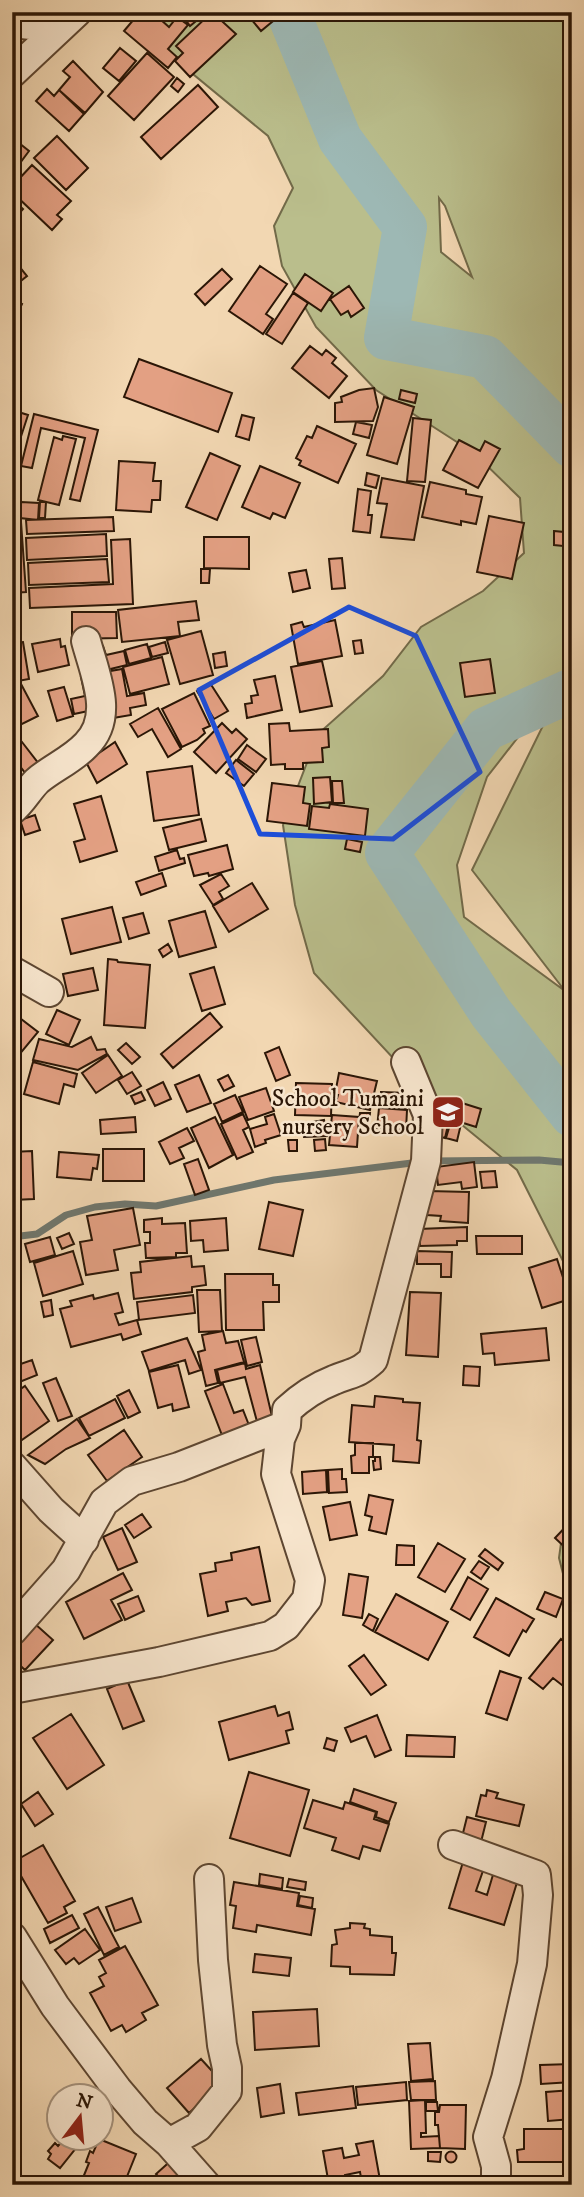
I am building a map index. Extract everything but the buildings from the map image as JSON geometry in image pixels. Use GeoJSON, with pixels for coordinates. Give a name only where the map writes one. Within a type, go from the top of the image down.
{"type":"FeatureCollection","features":[{"type":"Feature","properties":{"kind":"street"},"geometry":{"type":"LineString","coordinates":[[12,23],[69,20]]}},
{"type":"Feature","properties":{"kind":"street"},"geometry":{"type":"LineString","coordinates":[[12,73],[69,20]]}},
{"type":"Feature","properties":{"kind":"street"},"geometry":{"type":"LineString","coordinates":[[12,810],[36,782],[86,746],[100,723],[102,704],[86,642]]}},
{"type":"Feature","properties":{"kind":"street"},"geometry":{"type":"LineString","coordinates":[[12,971],[49,992]]}},
{"type":"Feature","properties":{"kind":"street"},"geometry":{"type":"LineString","coordinates":[[12,1689],[172,1659],[270,1636],[286,1626],[307,1599],[310,1580],[276,1474],[280,1439],[288,1410],[303,1395],[335,1379],[361,1371],[373,1360],[380,1340],[426,1161],[428,1115],[406,1062]]}},
{"type":"Feature","properties":{"kind":"street"},"geometry":{"type":"LineString","coordinates":[[12,1631],[66,1570],[104,1502],[132,1481],[179,1467],[286,1425]]}},
{"type":"Feature","properties":{"kind":"street"},"geometry":{"type":"LineString","coordinates":[[12,1466],[51,1510],[84,1540]]}},
{"type":"Feature","properties":{"kind":"street"},"geometry":{"type":"LineString","coordinates":[[453,1845],[536,1875],[538,1895],[532,1964],[506,2079],[488,2137],[496,2166],[496,2185]]}},
{"type":"Feature","properties":{"kind":"street"},"geometry":{"type":"LineString","coordinates":[[169,2143],[198,2127],[227,2091],[228,2068],[222,2045],[213,1960],[209,1878]]}},
{"type":"Feature","properties":{"kind":"street"},"geometry":{"type":"LineString","coordinates":[[12,1937],[55,2007],[109,2079],[145,2122],[169,2143],[206,2185]]}},
{"type":"Feature","properties":{"kind":"highlighted area"},"geometry":{"type":"Polygon","coordinates":[[[349,607],[416,636],[480,772],[393,839],[260,834],[199,690],[349,607]]]}},
{"type":"Feature","properties":{"kind":"green space"},"geometry":{"type":"Polygon","coordinates":[[[140,12],[572,12],[572,1290],[564,1263],[517,1170],[434,1102],[314,973],[295,905],[283,825],[318,734],[383,676],[421,627],[483,591],[524,553],[520,498],[474,453],[376,390],[316,327],[282,266],[274,226],[293,188],[268,136],[159,46],[140,12]],[[439,198],[441,252],[472,277],[445,206],[439,198]],[[561,689],[554,691],[487,777],[457,865],[464,917],[565,991],[472,870],[561,689]]]}},
{"type":"Feature","properties":{"kind":"green space"},"geometry":{"type":"Polygon","coordinates":[[[572,1462],[572,1609],[559,1558],[572,1462]]]}},
{"type":"Feature","properties":{"kind":"waterway"},"geometry":{"type":"LineString","coordinates":[[288,12],[340,139],[405,227],[386,338],[485,357],[572,446]]}},
{"type":"Feature","properties":{"kind":"waterway"},"geometry":{"type":"LineString","coordinates":[[572,690],[486,729],[387,853],[491,1013],[572,1115]]}},
{"type":"Feature","properties":{"kind":"waterway"},"geometry":{"type":"LineString","coordinates":[[432,1161],[539,1160],[572,1163]]}},
{"type":"Feature","properties":{"kind":"waterway"},"geometry":{"type":"LineString","coordinates":[[12,1237],[37,1234],[66,1215],[95,1207],[125,1204],[156,1206],[274,1180],[420,1162]]}},
{"type":"Feature","properties":{"kind":"place","name":"School Tumaini nursery School"},"geometry":{"type":"Point","coordinates":[448,1112]}}]}
